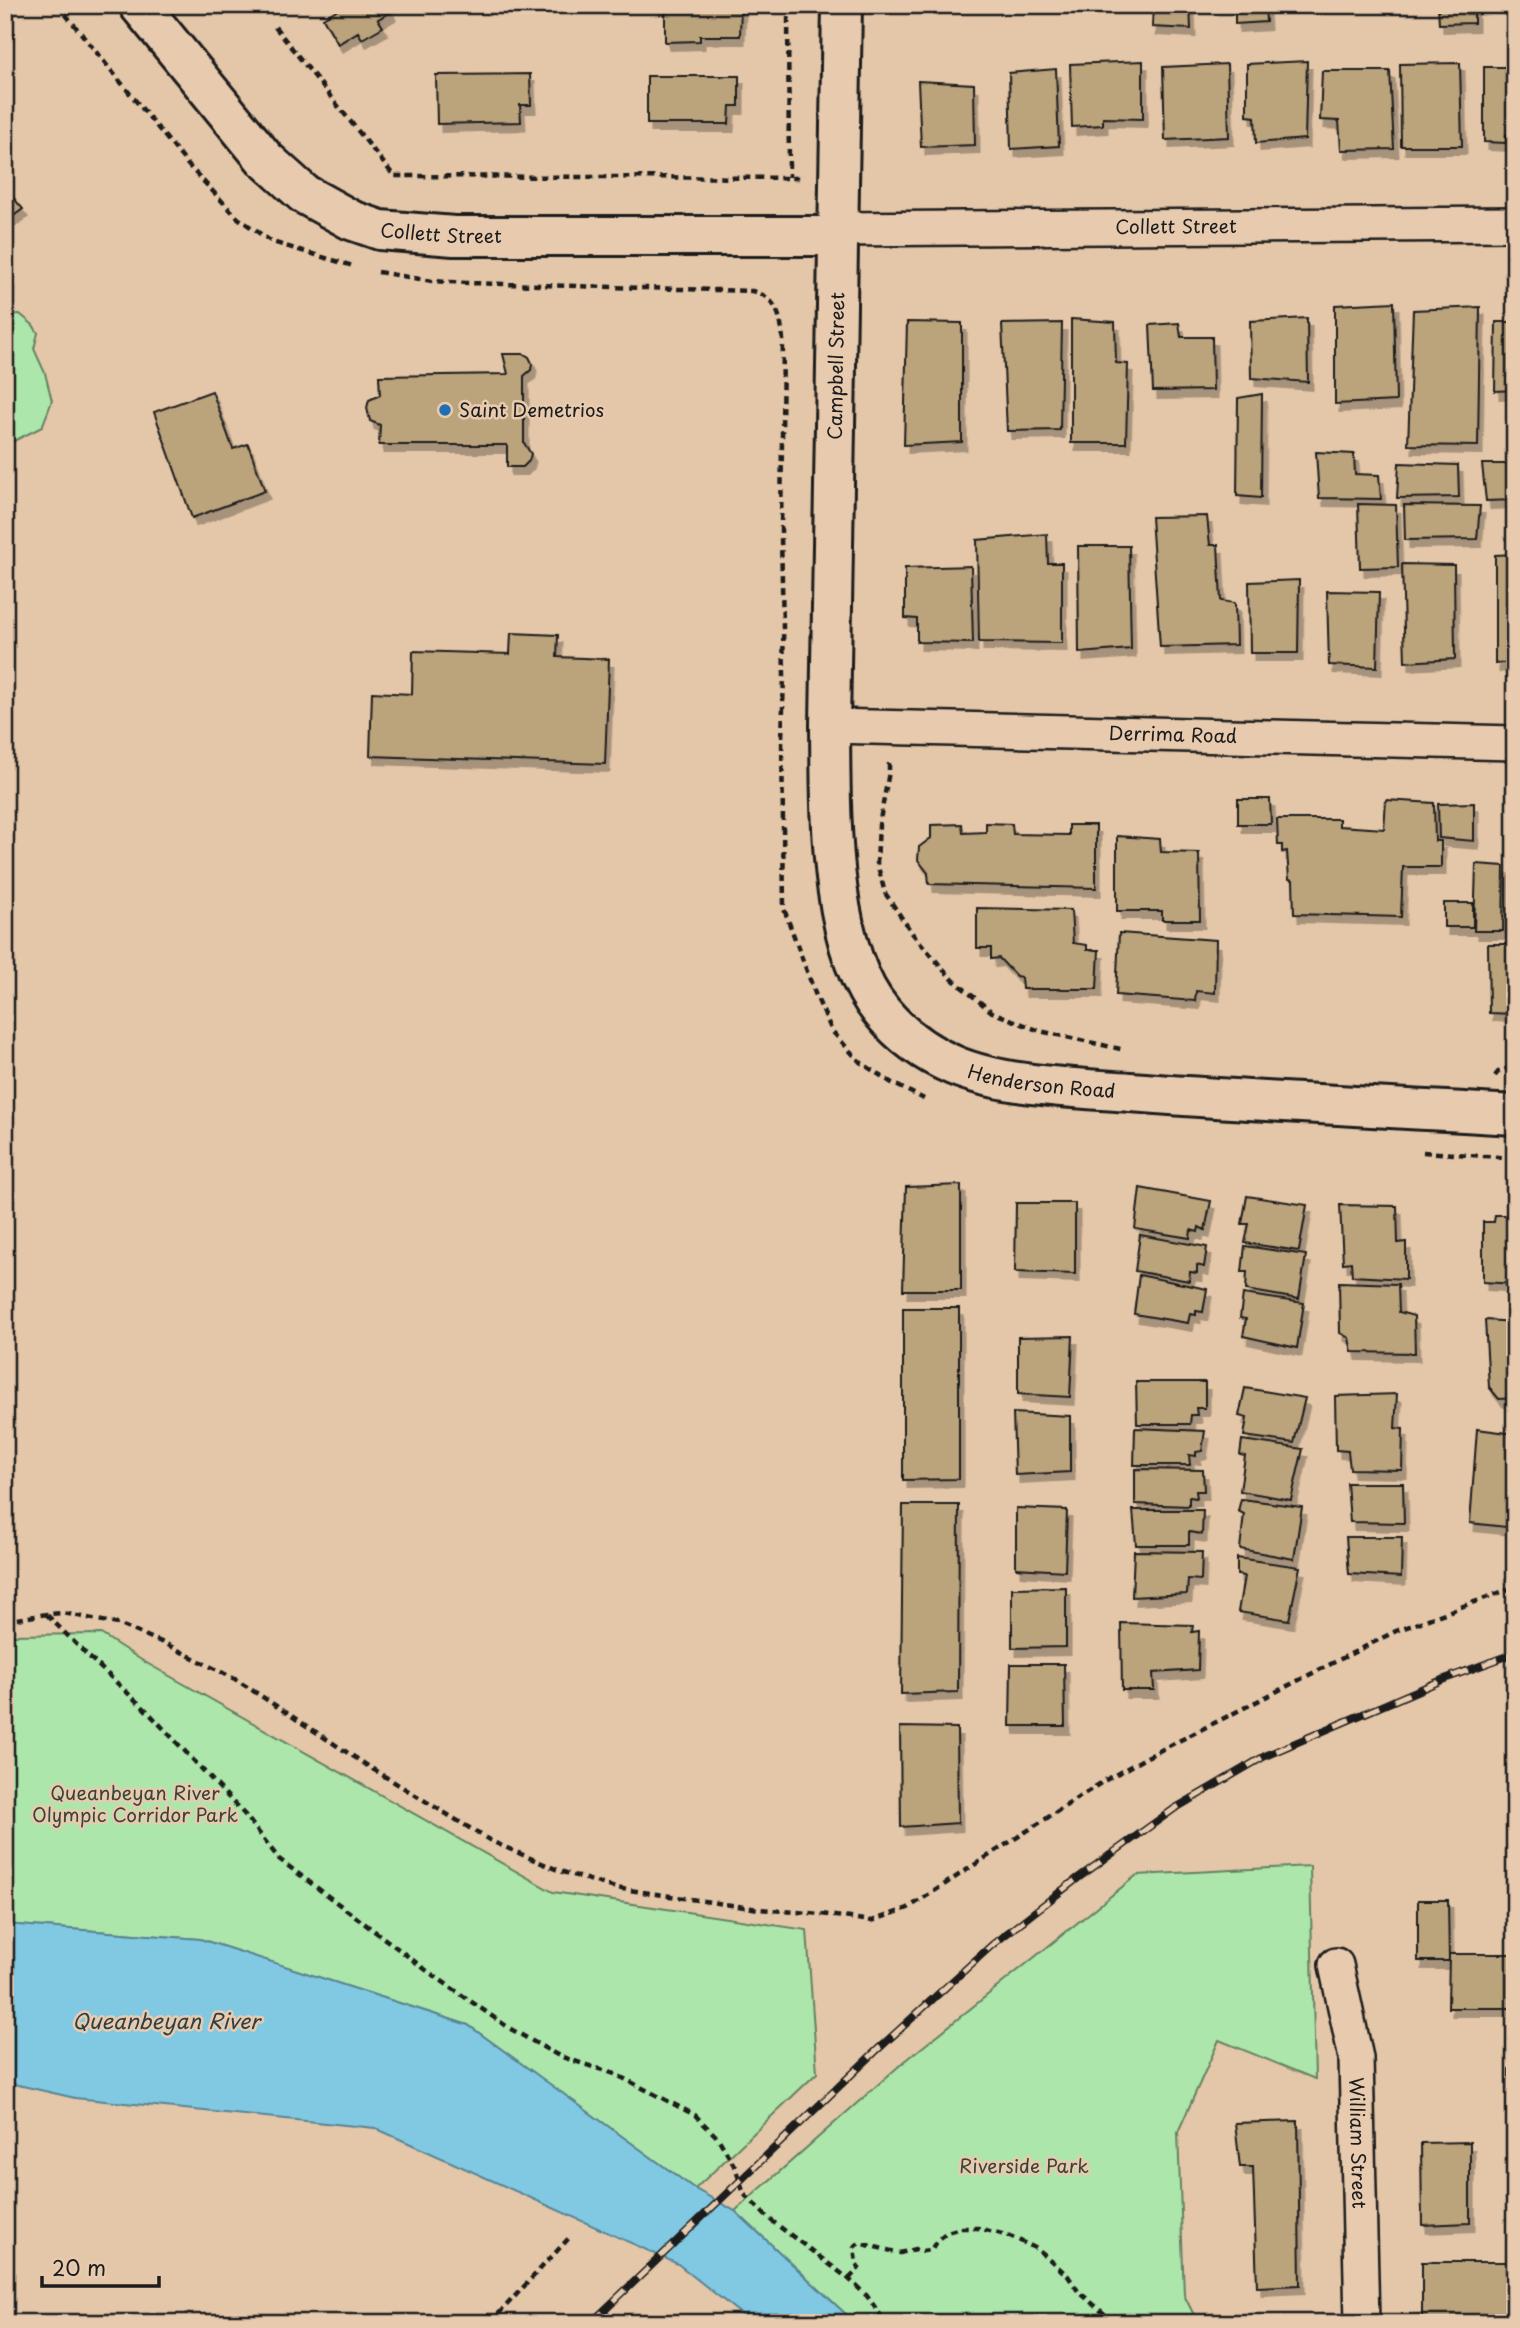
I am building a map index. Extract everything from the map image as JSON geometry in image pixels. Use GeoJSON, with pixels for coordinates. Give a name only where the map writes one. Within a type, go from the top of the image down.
{"type":"FeatureCollection","features":[{"type":"Feature","properties":{"kind":"street","name":"Collett Street"},"geometry":{"type":"LineString","coordinates":[[139,5],[265,159],[304,194],[351,220],[380,230],[454,236],[1515,224]]}},
{"type":"Feature","properties":{"kind":"street","name":"Campbell Street"},"geometry":{"type":"LineString","coordinates":[[830,726],[842,5]]}},
{"type":"Feature","properties":{"kind":"street","name":"Derrima Road"},"geometry":{"type":"LineString","coordinates":[[830,726],[1515,743]]}},
{"type":"Feature","properties":{"kind":"street","name":"Henderson Road"},"geometry":{"type":"LineString","coordinates":[[830,726],[831,826],[836,882],[844,924],[857,970],[880,1010],[913,1043],[954,1066],[1002,1079],[1057,1086],[1236,1100],[1515,1115]]}},
{"type":"Feature","properties":{"kind":"street","name":"William Street"},"geometry":{"type":"LineString","coordinates":[[1336,1965],[1356,2058],[1362,2323]]}},
{"type":"Feature","properties":{"kind":"path"},"geometry":{"type":"LineString","coordinates":[[58,5],[188,165],[238,218],[272,242],[359,267]]}},
{"type":"Feature","properties":{"kind":"path"},"geometry":{"type":"LineString","coordinates":[[788,5],[789,177]]}},
{"type":"Feature","properties":{"kind":"path"},"geometry":{"type":"LineString","coordinates":[[275,27],[394,176],[839,178]]}},
{"type":"Feature","properties":{"kind":"path"},"geometry":{"type":"LineString","coordinates":[[370,271],[432,281],[468,283],[752,291],[775,304],[781,319],[783,340],[781,535],[784,909],[832,1031],[860,1062],[892,1083],[931,1102]]}},
{"type":"Feature","properties":{"kind":"path"},"geometry":{"type":"LineString","coordinates":[[885,728],[890,772],[879,825],[877,863],[885,893],[912,933],[951,978],[992,1012],[1040,1031],[1135,1052]]}},
{"type":"Feature","properties":{"kind":"path"},"geometry":{"type":"LineString","coordinates":[[1489,1084],[1498,1072],[1515,1066]]}},
{"type":"Feature","properties":{"kind":"path"},"geometry":{"type":"LineString","coordinates":[[1411,1151],[1515,1158]]}},
{"type":"Feature","properties":{"kind":"path"},"geometry":{"type":"LineString","coordinates":[[5,1621],[63,1613],[118,1625],[178,1650],[235,1679],[371,1768],[491,1841],[560,1871],[615,1888],[759,1909],[872,1921],[908,1908],[1104,1781],[1220,1719],[1396,1630],[1515,1587]]}},
{"type":"Feature","properties":{"kind":"path"},"geometry":{"type":"LineString","coordinates":[[47,1614],[147,1711],[246,1816],[279,1859],[426,1970],[509,2028],[559,2056],[615,2074],[695,2115],[718,2138],[736,2167],[744,2194],[768,2218],[849,2279],[867,2296],[886,2323]]}},
{"type":"Feature","properties":{"kind":"path"},"geometry":{"type":"LineString","coordinates":[[849,2279],[859,2269],[854,2247],[859,2243],[874,2245],[893,2253],[906,2253],[916,2249],[931,2250],[937,2240],[947,2232],[961,2228],[978,2228],[1010,2236],[1035,2248],[1068,2276],[1078,2291],[1115,2323]]}},
{"type":"Feature","properties":{"kind":"path"},"geometry":{"type":"LineString","coordinates":[[490,2323],[569,2238]]}},
{"type":"Feature","properties":{"kind":"green space"},"geometry":{"type":"Polygon","coordinates":[[[20,314],[38,333],[34,349],[45,373],[52,401],[42,427],[12,442],[5,439],[5,315],[20,314]]]}},
{"type":"Feature","properties":{"kind":"green space","name":"Queanbeyan River Olympic Corridor Park"},"geometry":{"type":"Polygon","coordinates":[[[101,1634],[143,1661],[553,1892],[807,1930],[817,2073],[695,2189],[468,2025],[200,1939],[5,1924],[5,1635],[101,1634]]]}},
{"type":"Feature","properties":{"kind":"green space","name":"Riverside Park"},"geometry":{"type":"Polygon","coordinates":[[[1310,1866],[1315,2079],[1219,2040],[1178,2132],[1184,2295],[1198,2323],[851,2323],[850,2318],[735,2211],[899,2066],[1137,1875],[1310,1866]]]}},
{"type":"Feature","properties":{"kind":"water","name":"Queanbeyan River"},"geometry":{"type":"Polygon","coordinates":[[[5,1924],[200,1939],[468,2025],[695,2189],[735,2211],[850,2318],[851,2323],[752,2323],[678,2264],[375,2128],[75,2098],[5,2082],[5,1924]]]}},
{"type":"Feature","properties":{"kind":"building"},"geometry":{"type":"Polygon","coordinates":[[[345,5],[388,5],[391,12],[378,19],[383,27],[362,39],[358,32],[338,44],[323,18],[345,5]]]}},
{"type":"Feature","properties":{"kind":"building"},"geometry":{"type":"Polygon","coordinates":[[[665,5],[741,5],[740,36],[700,36],[700,41],[665,42],[665,5]]]}},
{"type":"Feature","properties":{"kind":"building"},"geometry":{"type":"Polygon","coordinates":[[[1153,5],[1190,5],[1191,29],[1152,27],[1153,5]]]}},
{"type":"Feature","properties":{"kind":"building"},"geometry":{"type":"Polygon","coordinates":[[[1235,5],[1265,5],[1266,22],[1235,24],[1235,5]]]}},
{"type":"Feature","properties":{"kind":"building"},"geometry":{"type":"Polygon","coordinates":[[[1438,5],[1474,5],[1474,23],[1439,24],[1438,5]]]}},
{"type":"Feature","properties":{"kind":"building"},"geometry":{"type":"Polygon","coordinates":[[[1143,61],[1143,119],[1103,118],[1103,125],[1072,127],[1070,64],[1143,61]]]}},
{"type":"Feature","properties":{"kind":"building"},"geometry":{"type":"Polygon","coordinates":[[[1307,61],[1305,139],[1256,143],[1255,117],[1247,116],[1247,64],[1307,61]]]}},
{"type":"Feature","properties":{"kind":"building"},"geometry":{"type":"Polygon","coordinates":[[[1460,63],[1462,146],[1401,146],[1400,64],[1460,63]]]}},
{"type":"Feature","properties":{"kind":"building"},"geometry":{"type":"Polygon","coordinates":[[[1227,64],[1229,137],[1165,140],[1163,67],[1227,64]]]}},
{"type":"Feature","properties":{"kind":"building"},"geometry":{"type":"Polygon","coordinates":[[[1484,67],[1515,67],[1515,134],[1506,135],[1506,143],[1484,142],[1484,67]]]}},
{"type":"Feature","properties":{"kind":"building"},"geometry":{"type":"Polygon","coordinates":[[[1056,69],[1059,146],[1011,149],[1009,73],[1056,69]]]}},
{"type":"Feature","properties":{"kind":"building"},"geometry":{"type":"Polygon","coordinates":[[[1322,71],[1390,71],[1394,149],[1341,150],[1339,121],[1320,120],[1322,71]]]}},
{"type":"Feature","properties":{"kind":"building"},"geometry":{"type":"Polygon","coordinates":[[[530,74],[531,105],[520,105],[521,122],[437,124],[436,75],[530,74]]]}},
{"type":"Feature","properties":{"kind":"building"},"geometry":{"type":"Polygon","coordinates":[[[647,76],[739,76],[739,106],[730,106],[729,124],[647,124],[647,76]]]}},
{"type":"Feature","properties":{"kind":"building"},"geometry":{"type":"Polygon","coordinates":[[[918,81],[974,84],[975,145],[921,147],[918,81]]]}},
{"type":"Feature","properties":{"kind":"building"},"geometry":{"type":"Polygon","coordinates":[[[5,188],[23,209],[5,222],[5,188]]]}},
{"type":"Feature","properties":{"kind":"building"},"geometry":{"type":"Polygon","coordinates":[[[1394,302],[1396,401],[1335,404],[1335,305],[1394,302]]]}},
{"type":"Feature","properties":{"kind":"building"},"geometry":{"type":"Polygon","coordinates":[[[1480,307],[1478,446],[1408,445],[1413,310],[1480,307]]]}},
{"type":"Feature","properties":{"kind":"building"},"geometry":{"type":"Polygon","coordinates":[[[1307,318],[1308,382],[1251,378],[1250,321],[1307,318]]]}},
{"type":"Feature","properties":{"kind":"building"},"geometry":{"type":"Polygon","coordinates":[[[1071,319],[1115,322],[1116,363],[1128,364],[1126,443],[1071,443],[1071,319]]]}},
{"type":"Feature","properties":{"kind":"building"},"geometry":{"type":"Polygon","coordinates":[[[907,322],[962,323],[962,442],[904,445],[907,322]]]}},
{"type":"Feature","properties":{"kind":"building"},"geometry":{"type":"Polygon","coordinates":[[[1496,322],[1515,322],[1515,390],[1495,391],[1496,322]]]}},
{"type":"Feature","properties":{"kind":"building"},"geometry":{"type":"Polygon","coordinates":[[[1062,323],[1060,430],[1007,431],[1002,324],[1062,323]]]}},
{"type":"Feature","properties":{"kind":"building"},"geometry":{"type":"Polygon","coordinates":[[[1179,323],[1181,337],[1212,337],[1213,390],[1153,391],[1150,325],[1179,323]]]}},
{"type":"Feature","properties":{"kind":"building","name":"Saint Demetrios"},"geometry":{"type":"Polygon","coordinates":[[[503,354],[524,354],[532,363],[531,370],[524,376],[524,443],[531,454],[523,467],[507,467],[507,445],[379,445],[380,425],[370,421],[367,408],[369,400],[380,395],[379,376],[508,374],[503,354]]]}},
{"type":"Feature","properties":{"kind":"building"},"geometry":{"type":"Polygon","coordinates":[[[212,391],[233,449],[248,444],[265,491],[192,518],[154,412],[212,391]]]}},
{"type":"Feature","properties":{"kind":"building"},"geometry":{"type":"Polygon","coordinates":[[[1262,394],[1261,498],[1237,496],[1238,398],[1262,394]]]}},
{"type":"Feature","properties":{"kind":"building"},"geometry":{"type":"Polygon","coordinates":[[[1316,452],[1354,454],[1355,474],[1379,475],[1381,499],[1319,498],[1316,452]]]}},
{"type":"Feature","properties":{"kind":"building"},"geometry":{"type":"Polygon","coordinates":[[[1399,463],[1458,465],[1459,497],[1397,498],[1399,463]]]}},
{"type":"Feature","properties":{"kind":"building"},"geometry":{"type":"Polygon","coordinates":[[[1482,464],[1515,464],[1515,500],[1486,501],[1482,464]]]}},
{"type":"Feature","properties":{"kind":"building"},"geometry":{"type":"Polygon","coordinates":[[[1358,504],[1396,505],[1398,567],[1360,568],[1358,504]]]}},
{"type":"Feature","properties":{"kind":"building"},"geometry":{"type":"Polygon","coordinates":[[[1404,505],[1480,506],[1477,539],[1405,540],[1404,505]]]}},
{"type":"Feature","properties":{"kind":"building"},"geometry":{"type":"Polygon","coordinates":[[[1207,516],[1210,545],[1218,545],[1221,601],[1235,603],[1236,645],[1160,647],[1151,517],[1207,516]]]}},
{"type":"Feature","properties":{"kind":"building"},"geometry":{"type":"Polygon","coordinates":[[[1047,534],[1048,563],[1062,563],[1062,643],[979,642],[977,540],[1047,534]]]}},
{"type":"Feature","properties":{"kind":"building"},"geometry":{"type":"Polygon","coordinates":[[[1078,546],[1129,546],[1131,649],[1079,653],[1078,546]]]}},
{"type":"Feature","properties":{"kind":"building"},"geometry":{"type":"Polygon","coordinates":[[[1515,554],[1515,661],[1495,664],[1495,555],[1515,554]]]}},
{"type":"Feature","properties":{"kind":"building"},"geometry":{"type":"Polygon","coordinates":[[[1402,564],[1454,565],[1455,659],[1405,662],[1402,564]]]}},
{"type":"Feature","properties":{"kind":"building"},"geometry":{"type":"Polygon","coordinates":[[[971,566],[973,643],[917,642],[917,619],[905,618],[905,568],[971,566]]]}},
{"type":"Feature","properties":{"kind":"building"},"geometry":{"type":"Polygon","coordinates":[[[1299,580],[1298,653],[1250,653],[1249,582],[1299,580]]]}},
{"type":"Feature","properties":{"kind":"building"},"geometry":{"type":"Polygon","coordinates":[[[1327,591],[1379,592],[1377,667],[1329,665],[1327,591]]]}},
{"type":"Feature","properties":{"kind":"building"},"geometry":{"type":"Polygon","coordinates":[[[511,633],[558,635],[557,657],[609,659],[605,764],[370,756],[372,692],[412,694],[413,651],[510,654],[511,633]]]}},
{"type":"Feature","properties":{"kind":"building"},"geometry":{"type":"Polygon","coordinates":[[[1238,799],[1270,799],[1271,824],[1238,824],[1238,799]]]}},
{"type":"Feature","properties":{"kind":"building"},"geometry":{"type":"Polygon","coordinates":[[[1386,800],[1434,803],[1435,841],[1441,841],[1441,867],[1403,867],[1401,917],[1294,914],[1293,880],[1289,879],[1287,851],[1282,852],[1282,845],[1278,845],[1277,819],[1339,819],[1339,826],[1384,829],[1386,800]]]}},
{"type":"Feature","properties":{"kind":"building"},"geometry":{"type":"Polygon","coordinates":[[[1474,803],[1474,841],[1439,838],[1438,804],[1474,803]]]}},
{"type":"Feature","properties":{"kind":"building"},"geometry":{"type":"Polygon","coordinates":[[[986,823],[1012,824],[1013,834],[1069,835],[1069,825],[1096,825],[1096,888],[929,884],[928,873],[918,860],[919,847],[931,838],[931,825],[962,824],[963,833],[986,832],[986,823]]]}},
{"type":"Feature","properties":{"kind":"building"},"geometry":{"type":"Polygon","coordinates":[[[1117,836],[1160,839],[1161,852],[1199,853],[1200,920],[1162,920],[1162,911],[1117,911],[1117,836]]]}},
{"type":"Feature","properties":{"kind":"building"},"geometry":{"type":"Polygon","coordinates":[[[1476,864],[1504,866],[1503,931],[1474,931],[1476,864]]]}},
{"type":"Feature","properties":{"kind":"building"},"geometry":{"type":"Polygon","coordinates":[[[1444,903],[1473,903],[1473,927],[1444,927],[1444,903]]]}},
{"type":"Feature","properties":{"kind":"building"},"geometry":{"type":"Polygon","coordinates":[[[977,908],[1071,910],[1073,943],[1087,945],[1087,950],[1099,950],[1097,989],[1022,989],[1021,977],[1016,976],[999,958],[991,959],[991,948],[977,948],[977,908]]]}},
{"type":"Feature","properties":{"kind":"building"},"geometry":{"type":"Polygon","coordinates":[[[1509,931],[1515,931],[1515,1014],[1489,1013],[1488,944],[1508,944],[1509,931]]]}},
{"type":"Feature","properties":{"kind":"building"},"geometry":{"type":"Polygon","coordinates":[[[1119,933],[1216,940],[1215,993],[1196,991],[1195,1001],[1116,995],[1119,933]]]}},
{"type":"Feature","properties":{"kind":"building"},"geometry":{"type":"Polygon","coordinates":[[[961,1185],[961,1290],[903,1290],[906,1187],[961,1185]]]}},
{"type":"Feature","properties":{"kind":"building"},"geometry":{"type":"Polygon","coordinates":[[[1140,1188],[1211,1201],[1205,1230],[1199,1227],[1198,1232],[1191,1230],[1190,1238],[1135,1229],[1140,1188]]]}},
{"type":"Feature","properties":{"kind":"building"},"geometry":{"type":"Polygon","coordinates":[[[1247,1196],[1307,1205],[1299,1251],[1245,1243],[1249,1224],[1242,1224],[1247,1196]]]}},
{"type":"Feature","properties":{"kind":"building"},"geometry":{"type":"Polygon","coordinates":[[[1016,1203],[1075,1203],[1075,1274],[1015,1272],[1016,1203]]]}},
{"type":"Feature","properties":{"kind":"building"},"geometry":{"type":"Polygon","coordinates":[[[1340,1205],[1397,1206],[1398,1243],[1406,1242],[1406,1279],[1352,1276],[1351,1262],[1343,1263],[1340,1205]]]}},
{"type":"Feature","properties":{"kind":"building"},"geometry":{"type":"Polygon","coordinates":[[[1495,1215],[1515,1215],[1515,1284],[1483,1282],[1483,1222],[1494,1222],[1495,1215]]]}},
{"type":"Feature","properties":{"kind":"building"},"geometry":{"type":"Polygon","coordinates":[[[1140,1235],[1207,1247],[1204,1267],[1197,1265],[1197,1273],[1190,1272],[1189,1281],[1135,1271],[1140,1235]]]}},
{"type":"Feature","properties":{"kind":"building"},"geometry":{"type":"Polygon","coordinates":[[[1245,1246],[1306,1255],[1299,1299],[1246,1290],[1247,1272],[1242,1272],[1245,1246]]]}},
{"type":"Feature","properties":{"kind":"building"},"geometry":{"type":"Polygon","coordinates":[[[1139,1275],[1207,1289],[1203,1312],[1190,1314],[1188,1323],[1134,1314],[1139,1275]]]}},
{"type":"Feature","properties":{"kind":"building"},"geometry":{"type":"Polygon","coordinates":[[[1339,1282],[1398,1284],[1399,1312],[1414,1316],[1415,1353],[1352,1352],[1349,1338],[1340,1333],[1339,1282]]]}},
{"type":"Feature","properties":{"kind":"building"},"geometry":{"type":"Polygon","coordinates":[[[1243,1294],[1304,1303],[1297,1348],[1243,1336],[1246,1319],[1240,1318],[1243,1294]]]}},
{"type":"Feature","properties":{"kind":"building"},"geometry":{"type":"Polygon","coordinates":[[[903,1308],[959,1308],[959,1479],[903,1480],[903,1308]]]}},
{"type":"Feature","properties":{"kind":"building"},"geometry":{"type":"Polygon","coordinates":[[[1485,1320],[1515,1322],[1515,1398],[1499,1399],[1489,1387],[1485,1320]]]}},
{"type":"Feature","properties":{"kind":"building"},"geometry":{"type":"Polygon","coordinates":[[[1073,1336],[1070,1397],[1018,1394],[1018,1337],[1073,1336]]]}},
{"type":"Feature","properties":{"kind":"building"},"geometry":{"type":"Polygon","coordinates":[[[1136,1382],[1205,1382],[1205,1408],[1196,1408],[1197,1415],[1191,1415],[1190,1424],[1137,1424],[1136,1382]]]}},
{"type":"Feature","properties":{"kind":"building"},"geometry":{"type":"Polygon","coordinates":[[[1245,1388],[1305,1398],[1294,1443],[1244,1436],[1247,1418],[1239,1416],[1245,1388]]]}},
{"type":"Feature","properties":{"kind":"building"},"geometry":{"type":"Polygon","coordinates":[[[1397,1394],[1395,1428],[1403,1429],[1402,1470],[1350,1469],[1348,1451],[1336,1450],[1335,1396],[1397,1394]]]}},
{"type":"Feature","properties":{"kind":"building"},"geometry":{"type":"Polygon","coordinates":[[[1013,1413],[1070,1416],[1070,1472],[1015,1475],[1013,1413]]]}},
{"type":"Feature","properties":{"kind":"building"},"geometry":{"type":"Polygon","coordinates":[[[1135,1428],[1205,1431],[1202,1451],[1196,1452],[1196,1456],[1189,1455],[1190,1465],[1134,1465],[1135,1428]]]}},
{"type":"Feature","properties":{"kind":"building"},"geometry":{"type":"Polygon","coordinates":[[[1477,1429],[1515,1434],[1515,1528],[1470,1523],[1477,1429]]]}},
{"type":"Feature","properties":{"kind":"building"},"geometry":{"type":"Polygon","coordinates":[[[1242,1440],[1303,1449],[1291,1500],[1240,1491],[1245,1456],[1240,1455],[1242,1440]]]}},
{"type":"Feature","properties":{"kind":"building"},"geometry":{"type":"Polygon","coordinates":[[[1135,1469],[1203,1470],[1204,1491],[1196,1491],[1197,1498],[1189,1497],[1189,1506],[1135,1504],[1135,1469]]]}},
{"type":"Feature","properties":{"kind":"building"},"geometry":{"type":"Polygon","coordinates":[[[1347,1483],[1403,1483],[1404,1523],[1350,1522],[1347,1483]]]}},
{"type":"Feature","properties":{"kind":"building"},"geometry":{"type":"Polygon","coordinates":[[[1241,1499],[1302,1507],[1294,1559],[1240,1549],[1244,1514],[1238,1511],[1241,1499]]]}},
{"type":"Feature","properties":{"kind":"building"},"geometry":{"type":"Polygon","coordinates":[[[903,1505],[959,1505],[958,1692],[901,1694],[903,1505]]]}},
{"type":"Feature","properties":{"kind":"building"},"geometry":{"type":"Polygon","coordinates":[[[1016,1508],[1067,1510],[1065,1571],[1016,1568],[1016,1508]]]}},
{"type":"Feature","properties":{"kind":"building"},"geometry":{"type":"Polygon","coordinates":[[[1133,1510],[1203,1510],[1202,1534],[1189,1532],[1189,1545],[1136,1545],[1133,1510]]]}},
{"type":"Feature","properties":{"kind":"building"},"geometry":{"type":"Polygon","coordinates":[[[1346,1537],[1402,1537],[1401,1577],[1349,1574],[1346,1537]]]}},
{"type":"Feature","properties":{"kind":"building"},"geometry":{"type":"Polygon","coordinates":[[[1134,1551],[1202,1552],[1201,1580],[1188,1579],[1187,1594],[1132,1597],[1134,1551]]]}},
{"type":"Feature","properties":{"kind":"building"},"geometry":{"type":"Polygon","coordinates":[[[1237,1558],[1300,1567],[1289,1620],[1238,1612],[1244,1576],[1237,1575],[1237,1558]]]}},
{"type":"Feature","properties":{"kind":"building"},"geometry":{"type":"Polygon","coordinates":[[[1066,1587],[1066,1647],[1012,1648],[1012,1588],[1066,1587]]]}},
{"type":"Feature","properties":{"kind":"building"},"geometry":{"type":"Polygon","coordinates":[[[1121,1623],[1193,1625],[1192,1632],[1199,1631],[1198,1670],[1153,1673],[1154,1690],[1122,1690],[1121,1623]]]}},
{"type":"Feature","properties":{"kind":"building"},"geometry":{"type":"Polygon","coordinates":[[[1011,1664],[1064,1664],[1065,1726],[1010,1726],[1011,1664]]]}},
{"type":"Feature","properties":{"kind":"building"},"geometry":{"type":"Polygon","coordinates":[[[900,1727],[957,1728],[958,1823],[901,1827],[900,1727]]]}},
{"type":"Feature","properties":{"kind":"building"},"geometry":{"type":"Polygon","coordinates":[[[1418,1900],[1448,1900],[1449,1961],[1418,1961],[1418,1900]]]}},
{"type":"Feature","properties":{"kind":"building"},"geometry":{"type":"Polygon","coordinates":[[[1449,1954],[1515,1954],[1515,2008],[1448,2008],[1449,1954]]]}},
{"type":"Feature","properties":{"kind":"building"},"geometry":{"type":"Polygon","coordinates":[[[1509,2069],[1515,2069],[1515,2135],[1509,2135],[1509,2069]]]}},
{"type":"Feature","properties":{"kind":"building"},"geometry":{"type":"Polygon","coordinates":[[[1298,2121],[1300,2285],[1257,2287],[1253,2167],[1240,2167],[1235,2123],[1298,2121]]]}},
{"type":"Feature","properties":{"kind":"building"},"geometry":{"type":"Polygon","coordinates":[[[1470,2142],[1470,2223],[1422,2225],[1421,2143],[1470,2142]]]}},
{"type":"Feature","properties":{"kind":"building"},"geometry":{"type":"Polygon","coordinates":[[[1422,2262],[1512,2262],[1512,2323],[1422,2323],[1422,2262]]]}},
{"type":"Feature","properties":{"kind":"railway"},"geometry":{"type":"LineString","coordinates":[[591,2323],[876,2051],[992,1945],[1078,1878],[1174,1809],[1265,1756],[1442,1680],[1515,1653]]}},
{"type":"Feature","properties":{"kind":"place","name":"Saint Demetrios"},"geometry":{"type":"Point","coordinates":[445,410]}}]}
